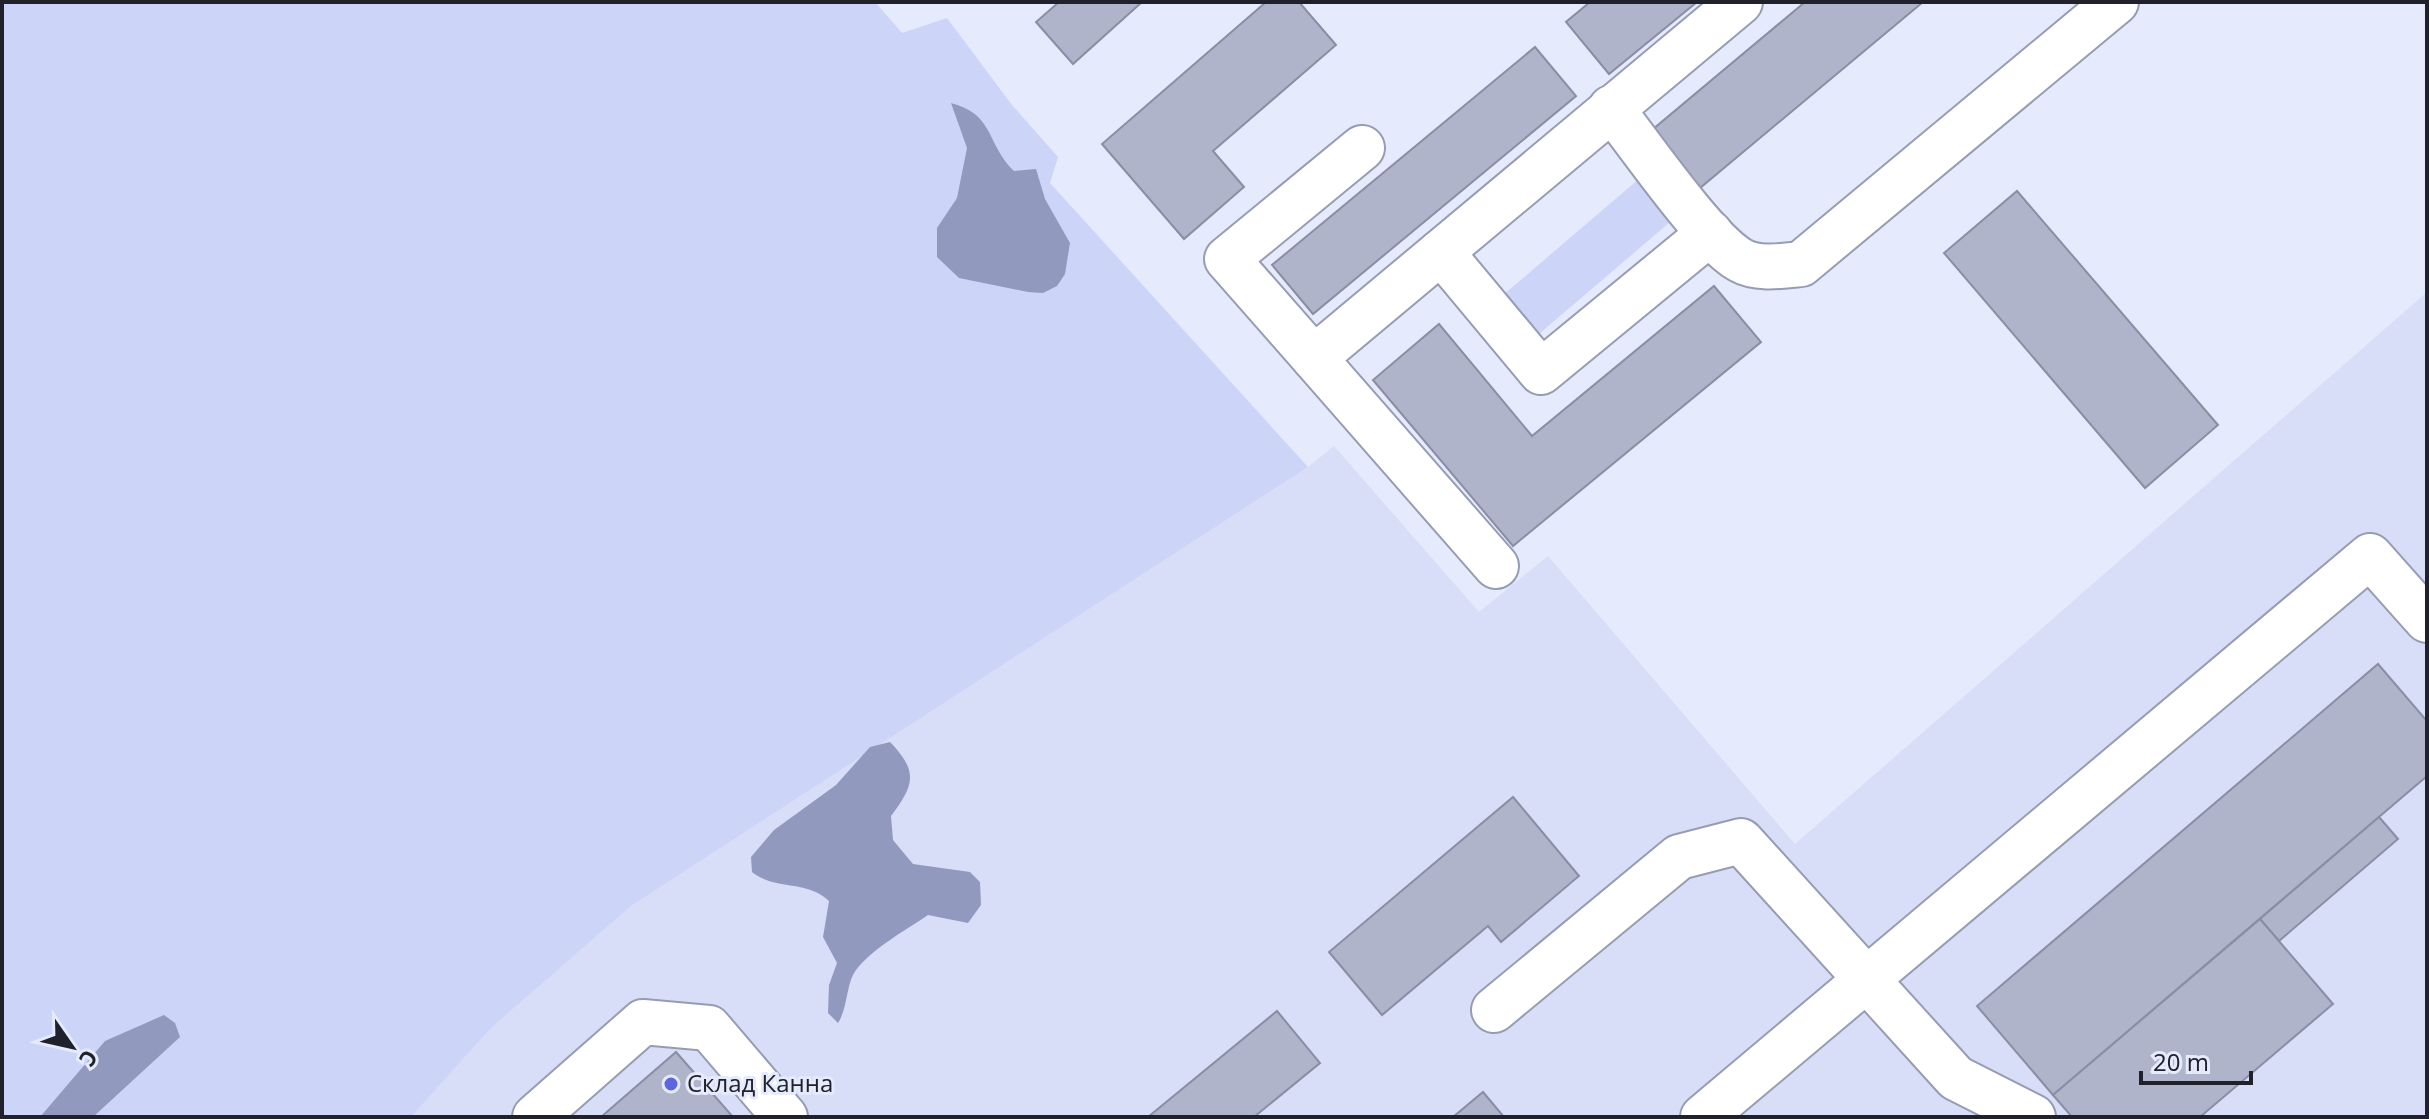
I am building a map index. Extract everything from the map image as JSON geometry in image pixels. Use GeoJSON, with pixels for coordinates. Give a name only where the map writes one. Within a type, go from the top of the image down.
{"type":"FeatureCollection","features":[{"type":"Feature","properties":{"kind":"lane"},"geometry":{"type":"LineString","coordinates":[[1314,358],[1740,2]]}},
{"type":"Feature","properties":{"kind":"lane"},"geometry":{"type":"LineString","coordinates":[[1611,108],[1710,233],[1740,261],[1768,267],[1801,264],[2116,2]]}},
{"type":"Feature","properties":{"kind":"lane"},"geometry":{"type":"LineString","coordinates":[[1362,148],[1227,259],[1496,566]]}},
{"type":"Feature","properties":{"kind":"lane"},"geometry":{"type":"LineString","coordinates":[[1441,252],[1541,372],[1710,233]]}},
{"type":"Feature","properties":{"kind":"lane"},"geometry":{"type":"LineString","coordinates":[[1703,1117],[2370,556],[2427,620]]}},
{"type":"Feature","properties":{"kind":"lane"},"geometry":{"type":"LineString","coordinates":[[1494,1010],[1679,857],[1741,841],[1956,1078],[2033,1117]]}},
{"type":"Feature","properties":{"kind":"lane"},"geometry":{"type":"LineString","coordinates":[[535,1117],[643,1022],[709,1028],[785,1117]]}},
{"type":"Feature","properties":{"kind":"shaded area"},"geometry":{"type":"Polygon","coordinates":[[[2,2],[875,2],[902,33],[947,18],[1012,105],[1058,157],[1050,183],[1308,467],[631,906],[490,1029],[411,1117],[2,1117],[2,2]]]}},
{"type":"Feature","properties":{"kind":"shaded area"},"geometry":{"type":"Polygon","coordinates":[[[951,103],[981,120],[1014,171],[1036,169],[1045,199],[1070,243],[1065,274],[1057,286],[1043,293],[1028,292],[959,278],[937,257],[937,228],[957,198],[967,148],[951,103]]]}},
{"type":"Feature","properties":{"kind":"shaded area"},"geometry":{"type":"Polygon","coordinates":[[[1640,178],[1676,217],[1539,334],[1502,296],[1640,178]]]}},
{"type":"Feature","properties":{"kind":"shaded area"},"geometry":{"type":"Polygon","coordinates":[[[2427,292],[2427,1117],[411,1117],[490,1029],[631,906],[1308,467],[1334,446],[1479,612],[1548,556],[1795,844],[2427,292]]]}},
{"type":"Feature","properties":{"kind":"shaded area"},"geometry":{"type":"Polygon","coordinates":[[[890,742],[906,762],[910,779],[905,796],[891,816],[893,840],[913,864],[970,872],[980,882],[981,905],[968,923],[928,915],[872,954],[853,975],[838,1023],[828,1013],[829,985],[837,963],[823,937],[829,901],[811,890],[761,878],[752,872],[751,857],[774,830],[836,785],[870,747],[890,742]]]}},
{"type":"Feature","properties":{"kind":"shaded area"},"geometry":{"type":"Polygon","coordinates":[[[164,1015],[175,1023],[180,1037],[93,1117],[40,1117],[105,1041],[164,1015]]]}},
{"type":"Feature","properties":{"kind":"building"},"geometry":{"type":"Polygon","coordinates":[[[1059,2],[1142,2],[1073,64],[1036,22],[1059,2]]]}},
{"type":"Feature","properties":{"kind":"building"},"geometry":{"type":"Polygon","coordinates":[[[1266,2],[1299,2],[1336,45],[1213,151],[1244,187],[1184,239],[1102,144],[1266,2]]]}},
{"type":"Feature","properties":{"kind":"building"},"geometry":{"type":"Polygon","coordinates":[[[1590,2],[1697,2],[1609,74],[1566,22],[1590,2]]]}},
{"type":"Feature","properties":{"kind":"building"},"geometry":{"type":"Polygon","coordinates":[[[1805,2],[1923,2],[1700,188],[1652,130],[1805,2]]]}},
{"type":"Feature","properties":{"kind":"building"},"geometry":{"type":"Polygon","coordinates":[[[1535,47],[1576,96],[1313,314],[1272,265],[1535,47]]]}},
{"type":"Feature","properties":{"kind":"building"},"geometry":{"type":"Polygon","coordinates":[[[2017,191],[2218,425],[2145,488],[1944,253],[2017,191]]]}},
{"type":"Feature","properties":{"kind":"building"},"geometry":{"type":"Polygon","coordinates":[[[1714,286],[1761,342],[1513,546],[1373,380],[1439,324],[1532,436],[1714,286]]]}},
{"type":"Feature","properties":{"kind":"building"},"geometry":{"type":"Polygon","coordinates":[[[2378,664],[2427,721],[2427,776],[2053,1095],[1977,1006],[2378,664]]]}},
{"type":"Feature","properties":{"kind":"building"},"geometry":{"type":"Polygon","coordinates":[[[1513,797],[1579,876],[1501,942],[1488,926],[1382,1015],[1329,952],[1513,797]]]}},
{"type":"Feature","properties":{"kind":"building"},"geometry":{"type":"Polygon","coordinates":[[[2379,817],[2398,839],[2279,941],[2260,919],[2379,817]]]}},
{"type":"Feature","properties":{"kind":"building"},"geometry":{"type":"Polygon","coordinates":[[[2260,919],[2333,1004],[2200,1117],[2072,1117],[2053,1095],[2260,919]]]}},
{"type":"Feature","properties":{"kind":"building"},"geometry":{"type":"Polygon","coordinates":[[[1277,1011],[1320,1063],[1254,1117],[1148,1117],[1277,1011]]]}},
{"type":"Feature","properties":{"kind":"building","name":"Склад Канна"},"geometry":{"type":"Polygon","coordinates":[[[676,1052],[733,1117],[601,1117],[676,1052]]]}},
{"type":"Feature","properties":{"kind":"building"},"geometry":{"type":"Polygon","coordinates":[[[1483,1092],[1504,1117],[1453,1117],[1483,1092]]]}},
{"type":"Feature","properties":{"kind":"place","name":"Склад Канна"},"geometry":{"type":"Point","coordinates":[671,1084]}}]}
